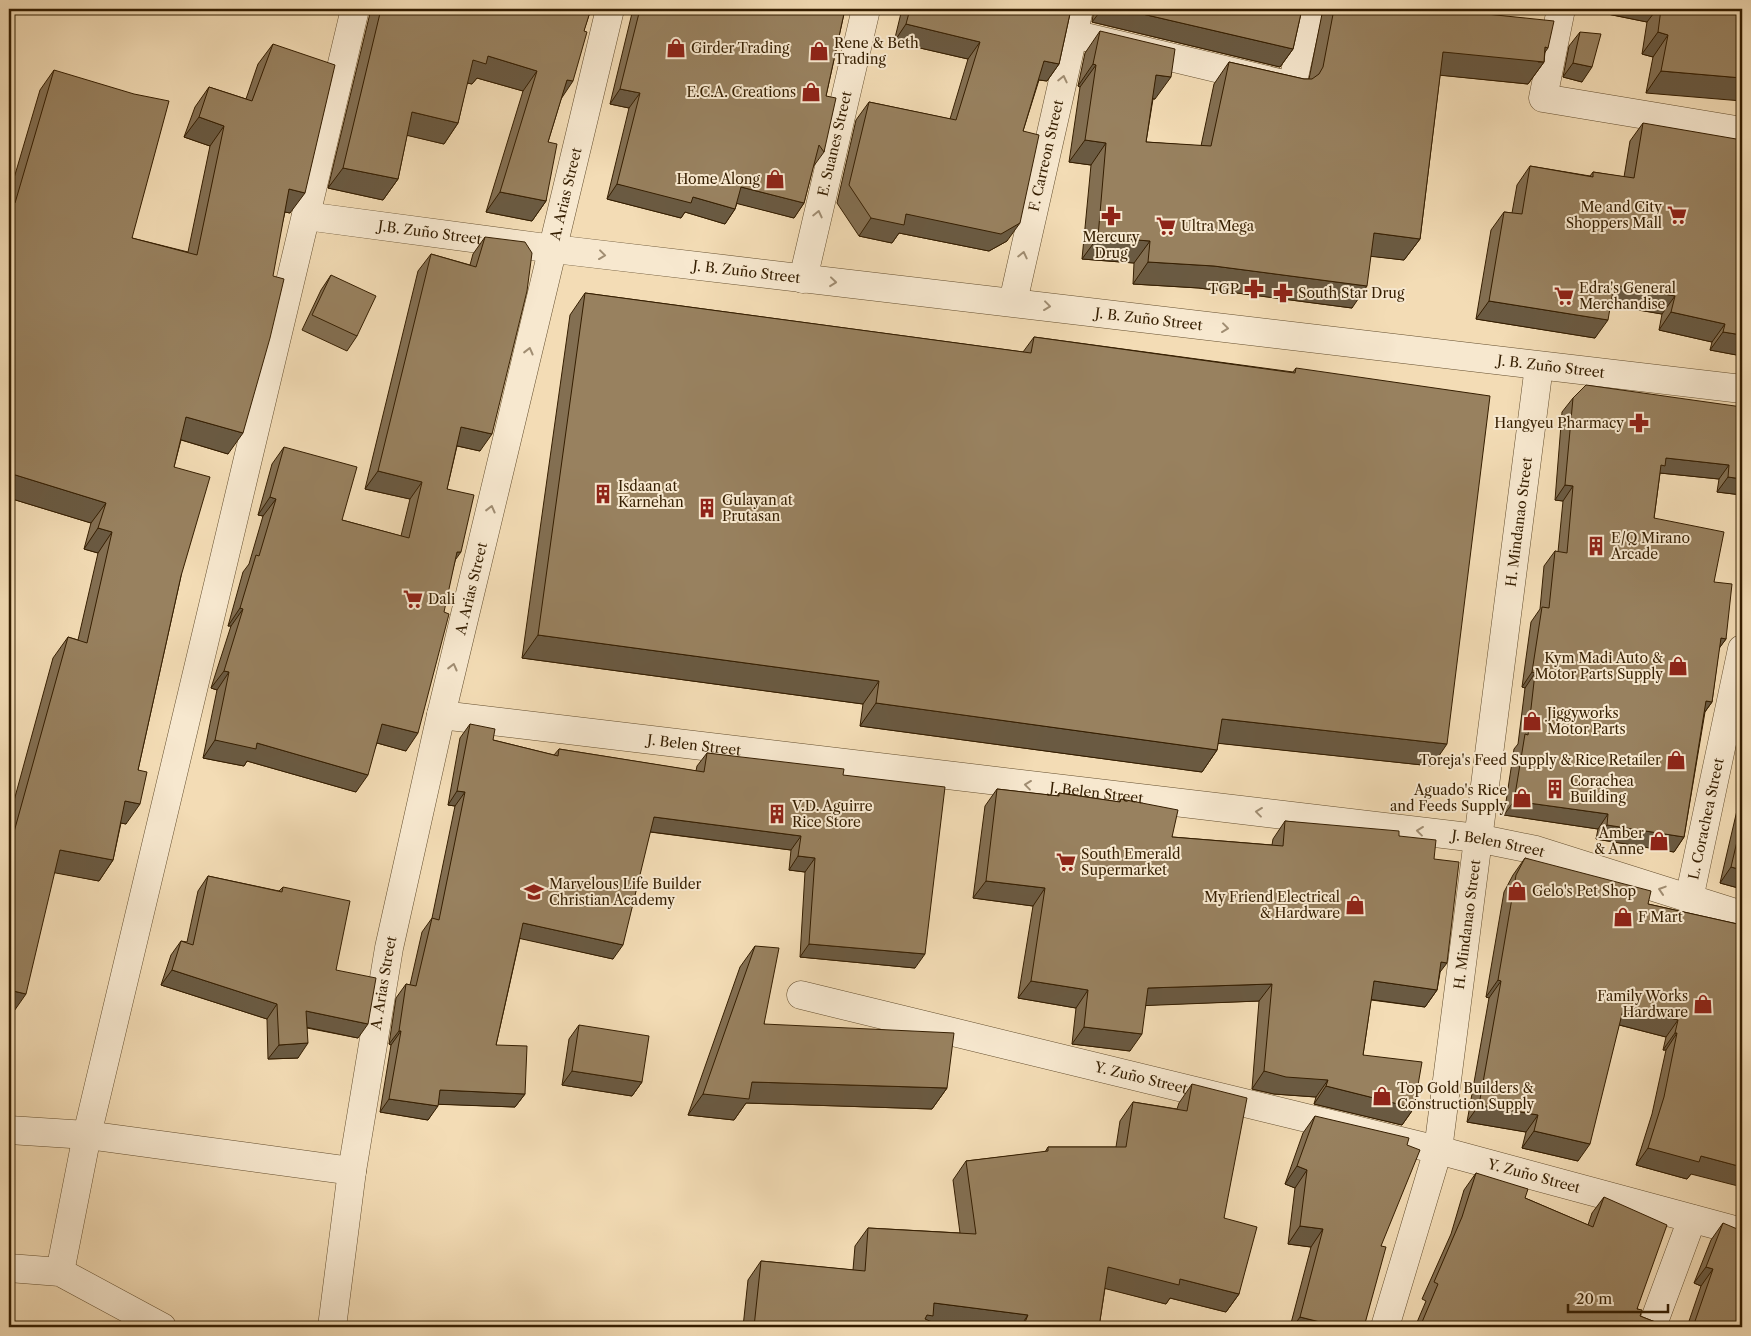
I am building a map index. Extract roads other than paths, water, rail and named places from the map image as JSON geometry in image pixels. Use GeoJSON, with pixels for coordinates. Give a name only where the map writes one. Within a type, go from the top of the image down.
{"type":"FeatureCollection","features":[{"type":"Feature","properties":{"kind":"street"},"geometry":{"type":"LineString","coordinates":[[60,1272],[87,1135],[355,9]]}},
{"type":"Feature","properties":{"kind":"street","name":"A. Arias Street"},"geometry":{"type":"LineString","coordinates":[[332,1327],[352,1171],[390,948],[441,715],[610,9]]}},
{"type":"Feature","properties":{"kind":"street","name":"E. Suanes Street"},"geometry":{"type":"LineString","coordinates":[[803,279],[866,9]]}},
{"type":"Feature","properties":{"kind":"street"},"geometry":{"type":"LineString","coordinates":[[1076,22],[1292,86],[1309,9]]}},
{"type":"Feature","properties":{"kind":"street"},"geometry":{"type":"LineString","coordinates":[[1561,9],[1543,98],[1742,131]]}},
{"type":"Feature","properties":{"kind":"street","name":"F. Carreon Street"},"geometry":{"type":"LineString","coordinates":[[1013,302],[1076,22]]}},
{"type":"Feature","properties":{"kind":"street","name":"J.B. Zuño Street"},"geometry":{"type":"LineString","coordinates":[[306,216],[554,249]]}},
{"type":"Feature","properties":{"kind":"street","name":"J. B. Zuño Street"},"geometry":{"type":"LineString","coordinates":[[554,249],[1742,389]]}},
{"type":"Feature","properties":{"kind":"street","name":"H. Mindanao Street"},"geometry":{"type":"LineString","coordinates":[[1384,1327],[1438,1150],[1476,838],[1539,366]]}},
{"type":"Feature","properties":{"kind":"street","name":"L. Corachea Street"},"geometry":{"type":"LineString","coordinates":[[1689,899],[1742,649]]}},
{"type":"Feature","properties":{"kind":"street","name":"J. Belen Street"},"geometry":{"type":"LineString","coordinates":[[441,715],[1476,838],[1536,850],[1742,915]]}},
{"type":"Feature","properties":{"kind":"street","name":"Y. Zuño Street"},"geometry":{"type":"LineString","coordinates":[[801,995],[1438,1150],[1742,1232]]}},
{"type":"Feature","properties":{"kind":"street"},"geometry":{"type":"LineString","coordinates":[[9,1130],[87,1135],[352,1171]]}},
{"type":"Feature","properties":{"kind":"street"},"geometry":{"type":"LineString","coordinates":[[1652,1327],[1692,1220]]}},
{"type":"Feature","properties":{"kind":"street"},"geometry":{"type":"LineString","coordinates":[[9,1268],[60,1272],[162,1327]]}},
{"type":"Feature","properties":{"kind":"place","name":"Girder Trading"},"geometry":{"type":"Point","coordinates":[676,48]}},
{"type":"Feature","properties":{"kind":"place","name":"Rene & Beth Trading"},"geometry":{"type":"Point","coordinates":[819,51]}},
{"type":"Feature","properties":{"kind":"place","name":"E.C.A. Creations"},"geometry":{"type":"Point","coordinates":[811,92]}},
{"type":"Feature","properties":{"kind":"place","name":"Home Along"},"geometry":{"type":"Point","coordinates":[775,179]}},
{"type":"Feature","properties":{"kind":"place","name":"Me and City Shoppers Mall"},"geometry":{"type":"Point","coordinates":[1677,215]}},
{"type":"Feature","properties":{"kind":"place","name":"Mercury Drug"},"geometry":{"type":"Point","coordinates":[1111,216]}},
{"type":"Feature","properties":{"kind":"place","name":"Ultra Mega"},"geometry":{"type":"Point","coordinates":[1166,226]}},
{"type":"Feature","properties":{"kind":"place","name":"TGP"},"geometry":{"type":"Point","coordinates":[1254,289]}},
{"type":"Feature","properties":{"kind":"place","name":"South Star Drug"},"geometry":{"type":"Point","coordinates":[1283,293]}},
{"type":"Feature","properties":{"kind":"place","name":"Edra's General Merchandise"},"geometry":{"type":"Point","coordinates":[1564,296]}},
{"type":"Feature","properties":{"kind":"place","name":"Hangyeu Pharmacy"},"geometry":{"type":"Point","coordinates":[1639,423]}},
{"type":"Feature","properties":{"kind":"place","name":"Isdaan at Karnehan"},"geometry":{"type":"Point","coordinates":[603,494]}},
{"type":"Feature","properties":{"kind":"place","name":"Gulayan at Prutasan"},"geometry":{"type":"Point","coordinates":[707,508]}},
{"type":"Feature","properties":{"kind":"place","name":"E/Q Mirano Arcade"},"geometry":{"type":"Point","coordinates":[1596,546]}},
{"type":"Feature","properties":{"kind":"place","name":"Dali"},"geometry":{"type":"Point","coordinates":[413,599]}},
{"type":"Feature","properties":{"kind":"place","name":"Kym Madi Auto & Motor Parts Supply"},"geometry":{"type":"Point","coordinates":[1678,666]}},
{"type":"Feature","properties":{"kind":"place","name":"Jiggyworks Motor Parts"},"geometry":{"type":"Point","coordinates":[1532,721]}},
{"type":"Feature","properties":{"kind":"place","name":"Toreja's Feed Supply & Rice Retailer"},"geometry":{"type":"Point","coordinates":[1676,760]}},
{"type":"Feature","properties":{"kind":"place","name":"Corachea Building"},"geometry":{"type":"Point","coordinates":[1555,789]}},
{"type":"Feature","properties":{"kind":"place","name":"Aguado's Rice and Feeds Supply"},"geometry":{"type":"Point","coordinates":[1522,798]}},
{"type":"Feature","properties":{"kind":"place","name":"V.D. Aguirre Rice Store"},"geometry":{"type":"Point","coordinates":[777,814]}},
{"type":"Feature","properties":{"kind":"place","name":"Amber & Anne"},"geometry":{"type":"Point","coordinates":[1659,841]}},
{"type":"Feature","properties":{"kind":"place","name":"South Emerald Supermarket"},"geometry":{"type":"Point","coordinates":[1066,862]}},
{"type":"Feature","properties":{"kind":"place","name":"Gelo's Pet Shop"},"geometry":{"type":"Point","coordinates":[1517,891]}},
{"type":"Feature","properties":{"kind":"place","name":"Marvelous Life Builder Christian Academy"},"geometry":{"type":"Point","coordinates":[534,892]}},
{"type":"Feature","properties":{"kind":"place","name":"My Friend Electrical & Hardware"},"geometry":{"type":"Point","coordinates":[1355,905]}},
{"type":"Feature","properties":{"kind":"place","name":"F Mart"},"geometry":{"type":"Point","coordinates":[1623,917]}},
{"type":"Feature","properties":{"kind":"place","name":"Family Works Hardware"},"geometry":{"type":"Point","coordinates":[1703,1004]}},
{"type":"Feature","properties":{"kind":"place","name":"Top Gold Builders & Construction Supply"},"geometry":{"type":"Point","coordinates":[1382,1096]}}]}
